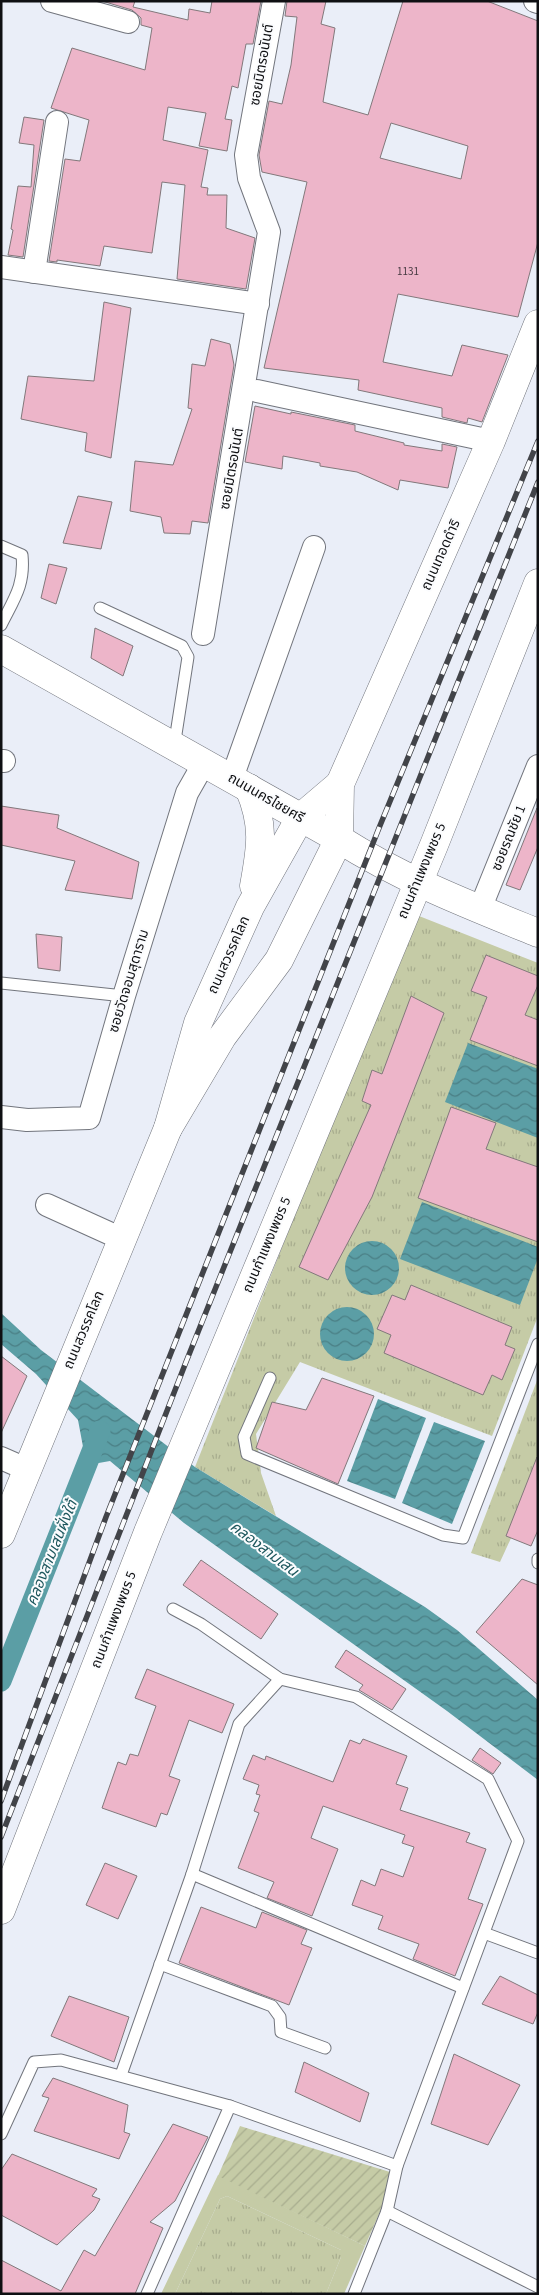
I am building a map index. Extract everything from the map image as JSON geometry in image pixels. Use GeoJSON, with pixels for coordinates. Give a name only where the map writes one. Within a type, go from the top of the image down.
{"type":"FeatureCollection","features":[{"type":"Feature","properties":{"kind":"street"},"geometry":{"type":"LineString","coordinates":[[52,1],[128,22]]}},
{"type":"Feature","properties":{"kind":"street","name":"ซอยมิตรอนันต์"},"geometry":{"type":"LineString","coordinates":[[204,634],[269,232],[249,178],[246,156],[274,1]]}},
{"type":"Feature","properties":{"kind":"street"},"geometry":{"type":"LineString","coordinates":[[34,272],[56,122]]}},
{"type":"Feature","properties":{"kind":"street"},"geometry":{"type":"LineString","coordinates":[[1,267],[258,304]]}},
{"type":"Feature","properties":{"kind":"street","name":"ถนนเทอดดำริ"},"geometry":{"type":"LineString","coordinates":[[340,839],[340,784],[491,441],[538,324]]}},
{"type":"Feature","properties":{"kind":"street"},"geometry":{"type":"LineString","coordinates":[[258,391],[491,441]]}},
{"type":"Feature","properties":{"kind":"street"},"geometry":{"type":"LineString","coordinates":[[250,907],[260,853],[260,829],[258,809],[241,783],[314,547]]}},
{"type":"Feature","properties":{"kind":"street","name":"ถนนกำแพงเพชร 5"},"geometry":{"type":"LineString","coordinates":[[1,1910],[148,1532],[417,884],[538,583]]}},
{"type":"Feature","properties":{"kind":"street","name":"ถนนนครไชยศรี"},"geometry":{"type":"LineString","coordinates":[[1,649],[417,884],[538,933]]}},
{"type":"Feature","properties":{"kind":"street","name":"ซอยวัดจอมสุดาราม"},"geometry":{"type":"LineString","coordinates":[[1,1117],[27,1120],[90,1118],[124,996],[187,793],[204,763]]}},
{"type":"Feature","properties":{"kind":"street","name":"ซอยรณชัย 1"},"geometry":{"type":"LineString","coordinates":[[480,909],[538,766]]}},
{"type":"Feature","properties":{"kind":"street","name":"ถนนเทอดดำริ"},"geometry":{"type":"LineString","coordinates":[[300,818],[340,784]]}},
{"type":"Feature","properties":{"kind":"street","name":"ถนนสวรรคโลก"},"geometry":{"type":"LineString","coordinates":[[1,1534],[168,1128],[198,1023],[250,907],[300,818]]}},
{"type":"Feature","properties":{"kind":"street","name":"ถนนสวรรคโลก"},"geometry":{"type":"LineString","coordinates":[[168,1128],[222,1037],[279,960],[340,839]]}},
{"type":"Feature","properties":{"kind":"street"},"geometry":{"type":"LineString","coordinates":[[48,1206],[122,1239]]}},
{"type":"Feature","properties":{"kind":"street"},"geometry":{"type":"LineString","coordinates":[[1,1458],[30,1461]]}},
{"type":"Feature","properties":{"kind":"lane"},"geometry":{"type":"LineString","coordinates":[[1,546],[22,555],[24,569],[22,584],[1,625]]}},
{"type":"Feature","properties":{"kind":"lane"},"geometry":{"type":"LineString","coordinates":[[100,608],[182,646],[188,657],[174,747]]}},
{"type":"Feature","properties":{"kind":"lane"},"geometry":{"type":"LineString","coordinates":[[1,983],[124,996]]}},
{"type":"Feature","properties":{"kind":"lane"},"geometry":{"type":"LineString","coordinates":[[270,1378],[244,1437],[247,1454],[443,1535],[463,1538],[538,1344]]}},
{"type":"Feature","properties":{"kind":"lane"},"geometry":{"type":"LineString","coordinates":[[173,1609],[201,1624],[280,1679],[356,1697],[488,1778],[518,1841],[397,2166],[387,2211],[354,2294]]}},
{"type":"Feature","properties":{"kind":"lane"},"geometry":{"type":"LineString","coordinates":[[121,2075],[192,1874],[239,1724],[280,1679]]}},
{"type":"Feature","properties":{"kind":"lane"},"geometry":{"type":"LineString","coordinates":[[192,1874],[463,1988]]}},
{"type":"Feature","properties":{"kind":"lane"},"geometry":{"type":"LineString","coordinates":[[484,1933],[538,1953]]}},
{"type":"Feature","properties":{"kind":"lane"},"geometry":{"type":"LineString","coordinates":[[160,1964],[272,2006],[280,2017],[281,2032],[325,2048]]}},
{"type":"Feature","properties":{"kind":"lane"},"geometry":{"type":"LineString","coordinates":[[1,2134],[34,2062],[61,2060],[230,2106],[397,2166]]}},
{"type":"Feature","properties":{"kind":"lane"},"geometry":{"type":"LineString","coordinates":[[147,2294],[230,2106]]}},
{"type":"Feature","properties":{"kind":"lane"},"geometry":{"type":"LineString","coordinates":[[387,2211],[538,2287]]}},
{"type":"Feature","properties":{"kind":"green space"},"geometry":{"type":"Polygon","coordinates":[[[414,914],[538,963],[538,1316],[492,1436],[300,1362],[256,1434],[261,1473],[276,1516],[195,1467],[414,914]]]}},
{"type":"Feature","properties":{"kind":"green space"},"geometry":{"type":"Polygon","coordinates":[[[538,1378],[538,1486],[535,1486],[500,1562],[471,1553],[538,1378]]]}},
{"type":"Feature","properties":{"kind":"green space"},"geometry":{"type":"Polygon","coordinates":[[[240,2126],[390,2172],[389,2191],[365,2246],[218,2176],[240,2126]]]}},
{"type":"Feature","properties":{"kind":"green space"},"geometry":{"type":"Polygon","coordinates":[[[218,2175],[365,2246],[344,2294],[326,2294],[341,2257],[341,2250],[227,2196],[220,2199],[175,2294],[161,2294],[218,2175]]]}},
{"type":"Feature","properties":{"kind":"green space"},"geometry":{"type":"Polygon","coordinates":[[[227,2196],[341,2250],[341,2257],[326,2294],[175,2294],[220,2199],[227,2196]]]}},
{"type":"Feature","properties":{"kind":"water"},"geometry":{"type":"Polygon","coordinates":[[[468,1043],[538,1069],[538,1138],[445,1102],[468,1043]]]}},
{"type":"Feature","properties":{"kind":"water"},"geometry":{"type":"Polygon","coordinates":[[[422,1202],[538,1247],[538,1258],[520,1305],[400,1259],[422,1202]]]}},
{"type":"Feature","properties":{"kind":"water"},"geometry":{"type":"Polygon","coordinates":[[[367,1241],[377,1241],[387,1245],[395,1253],[399,1268],[395,1283],[387,1291],[377,1295],[367,1295],[357,1291],[349,1283],[345,1273],[345,1263],[349,1253],[357,1245],[367,1241]]]}},
{"type":"Feature","properties":{"kind":"water"},"geometry":{"type":"Polygon","coordinates":[[[342,1307],[352,1307],[362,1311],[370,1319],[374,1334],[370,1349],[362,1357],[352,1361],[342,1361],[332,1357],[324,1349],[320,1339],[320,1329],[324,1319],[332,1311],[342,1307]]]}},
{"type":"Feature","properties":{"kind":"water","name":"คลองสามเสน"},"geometry":{"type":"Polygon","coordinates":[[[1,1313],[41,1350],[195,1467],[425,1607],[457,1630],[538,1700],[538,1780],[447,1711],[184,1523],[110,1461],[93,1464],[84,1452],[78,1420],[36,1374],[1,1344],[1,1313]]]}},
{"type":"Feature","properties":{"kind":"water"},"geometry":{"type":"Polygon","coordinates":[[[378,1399],[426,1418],[395,1499],[347,1481],[378,1399]]]}},
{"type":"Feature","properties":{"kind":"water"},"geometry":{"type":"Polygon","coordinates":[[[434,1422],[485,1441],[452,1524],[402,1503],[434,1422]]]}},
{"type":"Feature","properties":{"kind":"building"},"geometry":{"type":"Polygon","coordinates":[[[102,1],[135,1],[133,7],[188,20],[189,9],[210,13],[212,1],[261,1],[253,44],[246,44],[238,88],[232,86],[225,119],[232,120],[227,151],[199,146],[206,113],[168,107],[163,140],[208,150],[201,187],[208,188],[207,195],[227,195],[226,228],[255,238],[246,289],[177,279],[185,185],[162,182],[152,253],[104,246],[100,266],[57,260],[57,262],[49,261],[65,159],[80,161],[89,120],[51,108],[72,48],[145,70],[152,28],[141,25],[141,18],[132,10],[102,1]]]}},
{"type":"Feature","properties":{"kind":"building"},"geometry":{"type":"Polygon","coordinates":[[[287,1],[326,1],[321,24],[335,28],[323,102],[368,115],[403,1],[487,1],[538,21],[538,242],[518,317],[398,294],[383,362],[452,376],[462,345],[508,355],[482,422],[468,418],[467,423],[442,417],[442,408],[358,390],[359,380],[264,368],[307,182],[262,172],[259,155],[269,101],[282,104],[291,65],[297,17],[285,16],[287,1]],[[391,123],[380,158],[461,179],[468,146],[391,123]]]}},
{"type":"Feature","properties":{"kind":"building"},"geometry":{"type":"Polygon","coordinates":[[[24,117],[44,120],[23,257],[8,255],[18,186],[31,187],[34,145],[19,143],[24,117]]]}},
{"type":"Feature","properties":{"kind":"building"},"geometry":{"type":"Polygon","coordinates":[[[104,302],[131,308],[111,458],[85,451],[87,433],[21,419],[28,376],[94,381],[104,302]]]}},
{"type":"Feature","properties":{"kind":"building"},"geometry":{"type":"Polygon","coordinates":[[[211,339],[230,344],[234,365],[208,523],[192,521],[190,534],[164,533],[161,517],[130,511],[135,461],[173,465],[192,409],[188,408],[192,364],[205,366],[211,339]]]}},
{"type":"Feature","properties":{"kind":"building"},"geometry":{"type":"Polygon","coordinates":[[[255,406],[355,425],[355,431],[404,443],[404,445],[442,451],[442,444],[457,447],[448,488],[400,480],[398,490],[357,472],[320,466],[320,463],[283,456],[282,469],[245,462],[255,406]]]}},
{"type":"Feature","properties":{"kind":"building"},"geometry":{"type":"Polygon","coordinates":[[[78,496],[112,502],[101,549],[63,543],[78,496]]]}},
{"type":"Feature","properties":{"kind":"building"},"geometry":{"type":"Polygon","coordinates":[[[49,564],[67,568],[56,604],[41,598],[49,564]]]}},
{"type":"Feature","properties":{"kind":"building"},"geometry":{"type":"Polygon","coordinates":[[[95,628],[133,646],[123,676],[91,658],[95,628]]]}},
{"type":"Feature","properties":{"kind":"building"},"geometry":{"type":"Polygon","coordinates":[[[1,806],[59,815],[57,828],[139,862],[132,899],[65,890],[75,861],[1,845],[1,806]]]}},
{"type":"Feature","properties":{"kind":"building"},"geometry":{"type":"Polygon","coordinates":[[[537,808],[538,847],[520,890],[506,885],[537,808]]]}},
{"type":"Feature","properties":{"kind":"building"},"geometry":{"type":"Polygon","coordinates":[[[36,934],[62,937],[60,971],[38,968],[36,934]]]}},
{"type":"Feature","properties":{"kind":"building"},"geometry":{"type":"Polygon","coordinates":[[[486,955],[538,976],[538,985],[525,1015],[538,1020],[538,1066],[470,1040],[487,997],[471,991],[486,955]]]}},
{"type":"Feature","properties":{"kind":"building"},"geometry":{"type":"Polygon","coordinates":[[[411,996],[444,1013],[372,1197],[328,1280],[299,1267],[371,1105],[362,1101],[372,1070],[382,1074],[411,996]]]}},
{"type":"Feature","properties":{"kind":"building"},"geometry":{"type":"Polygon","coordinates":[[[451,1107],[496,1123],[486,1149],[538,1167],[538,1242],[418,1198],[451,1107]]]}},
{"type":"Feature","properties":{"kind":"building"},"geometry":{"type":"Polygon","coordinates":[[[411,1285],[512,1327],[505,1345],[515,1349],[502,1380],[492,1375],[483,1395],[384,1353],[391,1335],[377,1329],[392,1295],[405,1300],[411,1285]]]}},
{"type":"Feature","properties":{"kind":"building"},"geometry":{"type":"Polygon","coordinates":[[[1,1356],[27,1376],[1,1433],[1,1356]]]}},
{"type":"Feature","properties":{"kind":"building"},"geometry":{"type":"Polygon","coordinates":[[[322,1378],[374,1396],[338,1484],[256,1448],[272,1402],[306,1410],[322,1378]]]}},
{"type":"Feature","properties":{"kind":"building"},"geometry":{"type":"Polygon","coordinates":[[[537,1457],[538,1530],[531,1546],[506,1536],[537,1457]]]}},
{"type":"Feature","properties":{"kind":"building"},"geometry":{"type":"Polygon","coordinates":[[[201,1560],[278,1614],[261,1639],[183,1585],[201,1560]]]}},
{"type":"Feature","properties":{"kind":"building"},"geometry":{"type":"Polygon","coordinates":[[[522,1579],[538,1585],[538,1685],[476,1632],[522,1579]]]}},
{"type":"Feature","properties":{"kind":"building"},"geometry":{"type":"Polygon","coordinates":[[[346,1650],[406,1689],[392,1710],[359,1690],[363,1685],[335,1667],[346,1650]]]}},
{"type":"Feature","properties":{"kind":"building"},"geometry":{"type":"Polygon","coordinates":[[[147,1669],[234,1704],[222,1733],[189,1720],[169,1776],[180,1780],[167,1815],[161,1813],[156,1827],[102,1808],[118,1762],[126,1765],[130,1754],[138,1756],[156,1706],[135,1698],[147,1669]]]}},
{"type":"Feature","properties":{"kind":"building"},"geometry":{"type":"Polygon","coordinates":[[[363,1739],[407,1756],[396,1784],[408,1788],[400,1810],[470,1833],[466,1842],[486,1849],[468,1899],[483,1904],[455,1976],[413,1959],[419,1944],[378,1929],[383,1916],[352,1905],[361,1880],[375,1886],[381,1869],[403,1877],[414,1847],[402,1843],[405,1835],[323,1806],[311,1838],[338,1849],[312,1916],[267,1898],[274,1882],[238,1868],[259,1813],[254,1811],[260,1795],[256,1794],[259,1785],[243,1779],[253,1755],[265,1760],[266,1756],[333,1782],[350,1740],[360,1744],[363,1739]]]}},
{"type":"Feature","properties":{"kind":"building"},"geometry":{"type":"Polygon","coordinates":[[[480,1748],[501,1763],[493,1774],[472,1760],[480,1748]]]}},
{"type":"Feature","properties":{"kind":"building"},"geometry":{"type":"Polygon","coordinates":[[[105,1863],[137,1876],[118,1919],[86,1905],[105,1863]]]}},
{"type":"Feature","properties":{"kind":"building"},"geometry":{"type":"Polygon","coordinates":[[[201,1907],[256,1928],[262,1912],[307,1930],[301,1944],[312,1948],[289,2005],[179,1963],[201,1907]]]}},
{"type":"Feature","properties":{"kind":"building"},"geometry":{"type":"Polygon","coordinates":[[[500,1976],[538,1995],[538,2012],[533,2024],[482,2004],[500,1976]]]}},
{"type":"Feature","properties":{"kind":"building"},"geometry":{"type":"Polygon","coordinates":[[[69,1996],[129,2017],[114,2062],[51,2036],[69,1996]]]}},
{"type":"Feature","properties":{"kind":"building"},"geometry":{"type":"Polygon","coordinates":[[[454,2054],[520,2085],[488,2145],[431,2124],[454,2054]]]}},
{"type":"Feature","properties":{"kind":"building"},"geometry":{"type":"Polygon","coordinates":[[[304,2062],[369,2093],[360,2122],[295,2092],[304,2062]]]}},
{"type":"Feature","properties":{"kind":"building"},"geometry":{"type":"Polygon","coordinates":[[[53,2078],[128,2105],[124,2132],[130,2134],[119,2159],[34,2131],[49,2098],[42,2096],[53,2078]]]}},
{"type":"Feature","properties":{"kind":"building"},"geometry":{"type":"Polygon","coordinates":[[[173,2124],[208,2137],[175,2201],[150,2222],[163,2228],[135,2294],[1,2294],[1,2260],[61,2291],[84,2250],[95,2256],[173,2124]]]}},
{"type":"Feature","properties":{"kind":"building"},"geometry":{"type":"Polygon","coordinates":[[[12,2154],[97,2189],[92,2196],[100,2199],[94,2210],[57,2245],[1,2215],[1,2170],[12,2154]]]}},
{"type":"Feature","properties":{"kind":"waterway","name":"คลองสามเสนฝั่งใต้"},"geometry":{"type":"LineString","coordinates":[[1,1681],[100,1431]]}},
{"type":"Feature","properties":{"kind":"railway"},"geometry":{"type":"LineString","coordinates":[[1,1801],[106,1517],[379,828],[538,441]]}},
{"type":"Feature","properties":{"kind":"railway"},"geometry":{"type":"LineString","coordinates":[[1,1837],[186,1362],[538,482]]}}]}
